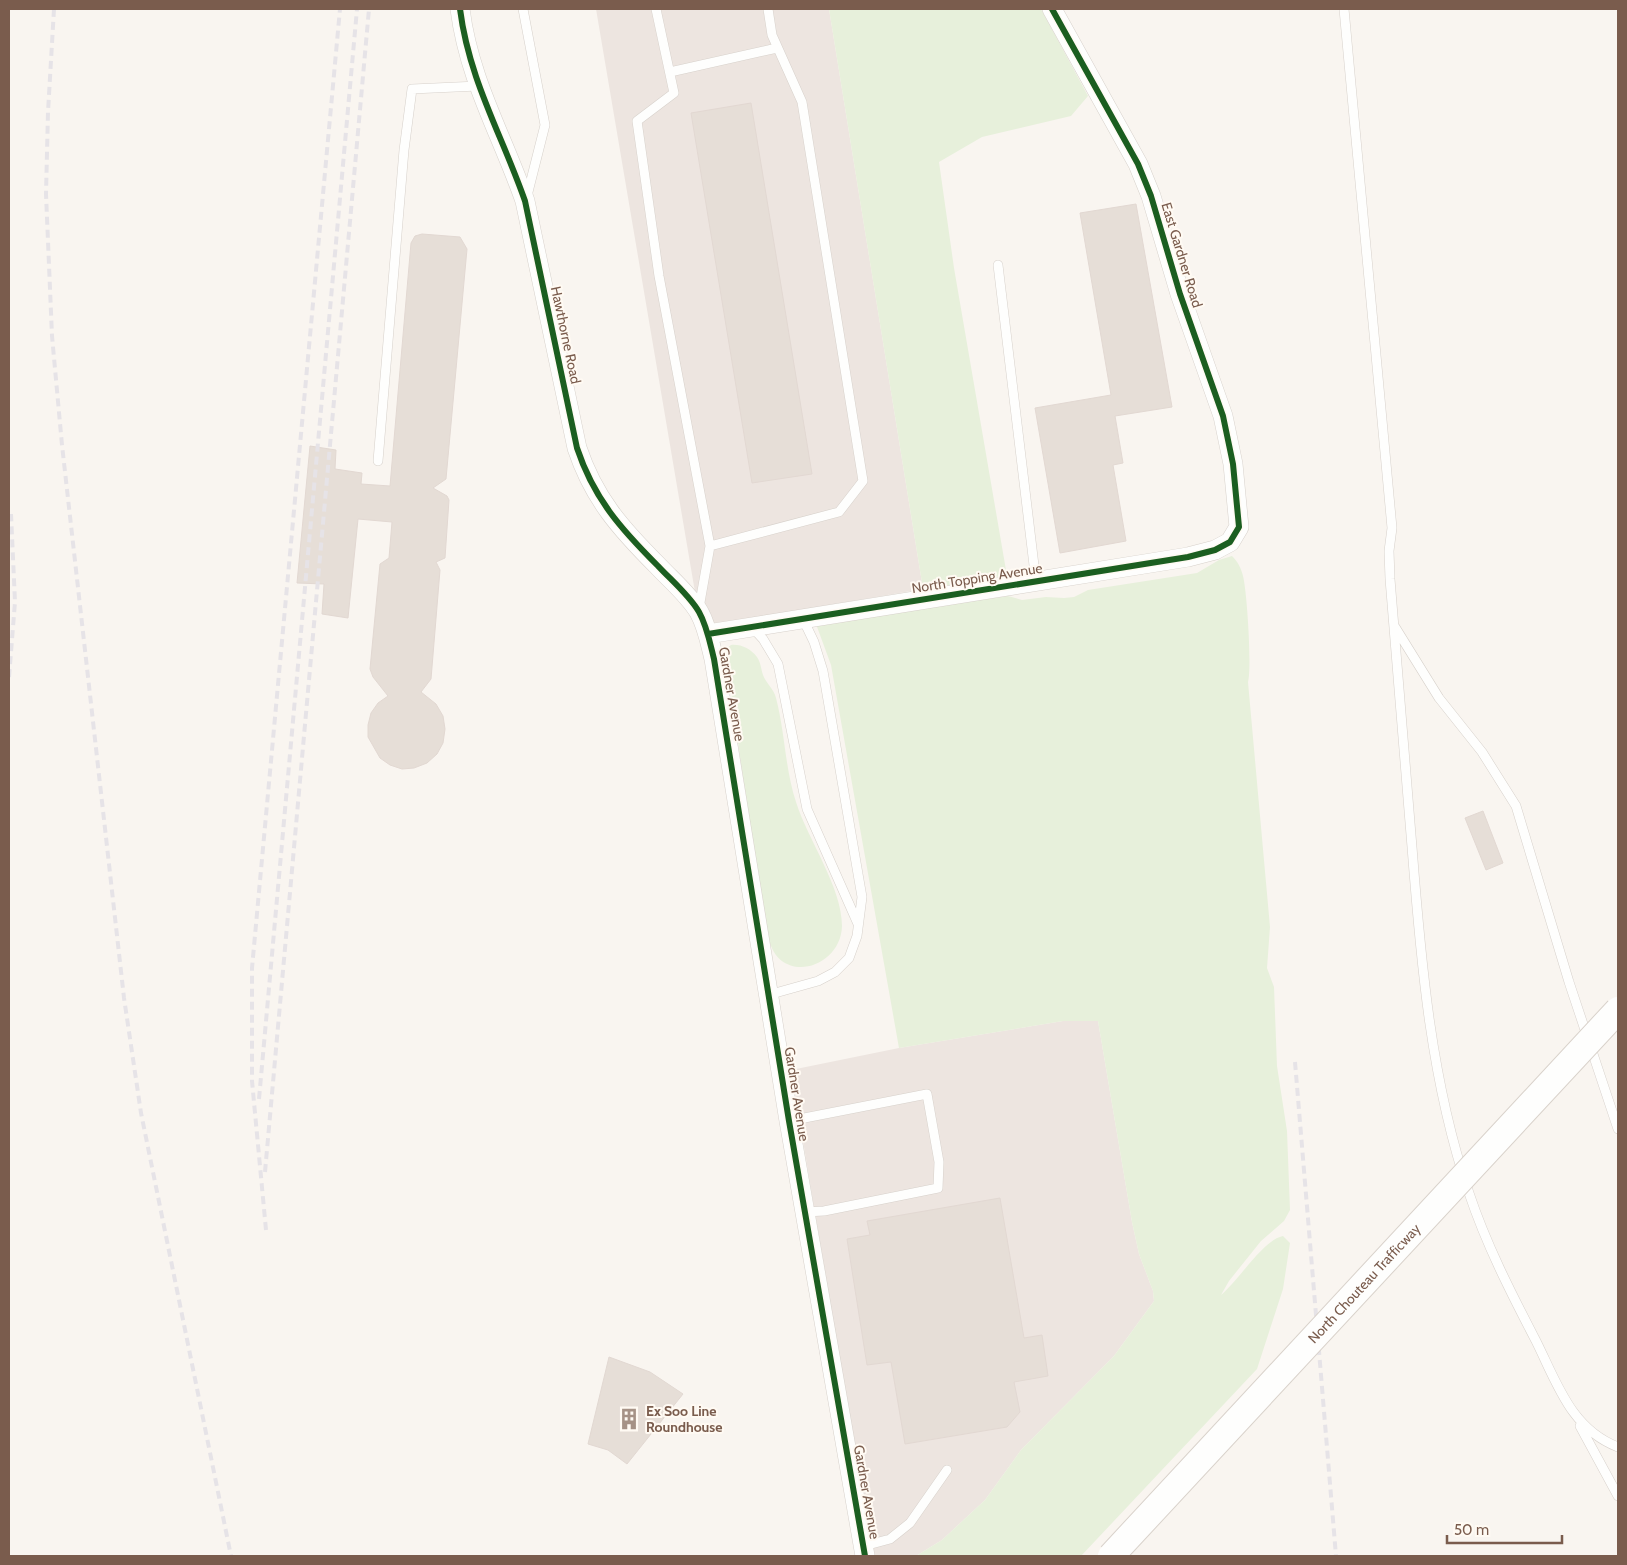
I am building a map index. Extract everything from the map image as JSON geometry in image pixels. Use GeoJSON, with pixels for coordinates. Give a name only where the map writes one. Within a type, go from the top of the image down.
{"type":"FeatureCollection","features":[{"type":"Feature","properties":{"kind":"main road","name":"North Chouteau Trafficway"},"geometry":{"type":"LineString","coordinates":[[1110,1556],[1618,1010]]}},
{"type":"Feature","properties":{"kind":"street","name":"Hawthorne Road"},"geometry":{"type":"LineString","coordinates":[[460,9],[470,60],[478,86],[512,163],[525,201],[577,448],[587,476],[608,510],[632,540],[698,611],[708,634]]}},
{"type":"Feature","properties":{"kind":"street","name":"East Gardner Road"},"geometry":{"type":"LineString","coordinates":[[1052,9],[1138,164],[1150,196],[1180,294],[1223,416],[1233,464],[1240,527]]}},
{"type":"Feature","properties":{"kind":"street","name":"North Topping Avenue"},"geometry":{"type":"LineString","coordinates":[[708,634],[1188,557],[1215,550],[1230,542],[1240,527]]}},
{"type":"Feature","properties":{"kind":"street","name":"Gardner Avenue"},"geometry":{"type":"LineString","coordinates":[[708,634],[724,720],[789,1121],[865,1551]]}},
{"type":"Feature","properties":{"kind":"lane"},"geometry":{"type":"LineString","coordinates":[[523,9],[545,125],[525,201]]}},
{"type":"Feature","properties":{"kind":"lane"},"geometry":{"type":"LineString","coordinates":[[656,9],[674,93],[637,121],[659,276],[710,546],[698,611]]}},
{"type":"Feature","properties":{"kind":"lane"},"geometry":{"type":"LineString","coordinates":[[710,546],[839,512],[863,481],[829,260],[802,102],[772,35],[768,9]]}},
{"type":"Feature","properties":{"kind":"lane"},"geometry":{"type":"LineString","coordinates":[[1344,9],[1391,518],[1389,551],[1394,625],[1422,970],[1443,1097],[1469,1194],[1500,1270],[1618,1496]]}},
{"type":"Feature","properties":{"kind":"lane"},"geometry":{"type":"LineString","coordinates":[[670,72],[777,48]]}},
{"type":"Feature","properties":{"kind":"lane"},"geometry":{"type":"LineString","coordinates":[[378,461],[404,150],[412,89],[478,86]]}},
{"type":"Feature","properties":{"kind":"lane"},"geometry":{"type":"LineString","coordinates":[[998,265],[1036,582]]}},
{"type":"Feature","properties":{"kind":"lane"},"geometry":{"type":"LineString","coordinates":[[768,995],[818,981],[836,972],[854,949],[862,897],[823,671],[814,642],[803,619]]}},
{"type":"Feature","properties":{"kind":"lane"},"geometry":{"type":"LineString","coordinates":[[1394,625],[1439,698],[1482,752],[1516,806],[1569,982],[1618,1129]]}},
{"type":"Feature","properties":{"kind":"lane"},"geometry":{"type":"LineString","coordinates":[[752,627],[763,638],[778,664],[806,808],[858,924]]}},
{"type":"Feature","properties":{"kind":"lane"},"geometry":{"type":"LineString","coordinates":[[789,1121],[927,1094],[939,1162],[938,1188],[805,1212]]}},
{"type":"Feature","properties":{"kind":"lane"},"geometry":{"type":"LineString","coordinates":[[1573,1413],[1588,1431],[1601,1440],[1618,1447]]}},
{"type":"Feature","properties":{"kind":"lane"},"geometry":{"type":"LineString","coordinates":[[865,1551],[890,1539],[910,1523],[947,1470]]}},
{"type":"Feature","properties":{"kind":"shaded area"},"geometry":{"type":"Polygon","coordinates":[[[596,9],[829,9],[923,589],[711,625],[696,598],[596,9]]]}},
{"type":"Feature","properties":{"kind":"shaded area"},"geometry":{"type":"Polygon","coordinates":[[[1063,1021],[1098,1021],[1132,1222],[1139,1254],[1153,1291],[1154,1301],[1114,1356],[1021,1450],[985,1500],[942,1540],[916,1556],[873,1556],[791,1070],[899,1048],[1063,1021]]]}},
{"type":"Feature","properties":{"kind":"green space"},"geometry":{"type":"Polygon","coordinates":[[[829,9],[1041,9],[1088,96],[1071,116],[982,137],[939,162],[954,268],[1007,576],[923,589],[829,9]]]}},
{"type":"Feature","properties":{"kind":"green space"},"geometry":{"type":"Polygon","coordinates":[[[1232,556],[1238,563],[1245,584],[1249,646],[1248,682],[1270,927],[1267,968],[1274,987],[1277,1066],[1287,1131],[1290,1210],[1284,1221],[1261,1241],[1229,1281],[1221,1295],[1259,1252],[1275,1239],[1283,1236],[1290,1243],[1283,1289],[1257,1369],[1081,1556],[916,1556],[942,1540],[985,1500],[1021,1450],[1114,1356],[1154,1301],[1153,1291],[1139,1254],[1132,1222],[1098,1021],[1063,1021],[899,1048],[831,665],[816,624],[1008,596],[1022,600],[1046,597],[1074,597],[1088,590],[1197,573],[1219,560],[1232,556]]]}},
{"type":"Feature","properties":{"kind":"green space"},"geometry":{"type":"Polygon","coordinates":[[[731,645],[742,646],[755,654],[764,678],[775,695],[792,789],[801,817],[831,880],[841,911],[842,926],[839,941],[832,952],[822,961],[810,966],[797,967],[785,963],[776,954],[769,940],[726,656],[727,648],[731,645]]]}},
{"type":"Feature","properties":{"kind":"building"},"geometry":{"type":"Polygon","coordinates":[[[751,103],[812,474],[752,483],[691,113],[751,103]]]}},
{"type":"Feature","properties":{"kind":"building"},"geometry":{"type":"Polygon","coordinates":[[[1136,204],[1172,407],[1115,416],[1123,463],[1113,465],[1126,541],[1060,553],[1035,408],[1111,395],[1080,213],[1136,204]]]}},
{"type":"Feature","properties":{"kind":"building"},"geometry":{"type":"Polygon","coordinates":[[[422,234],[460,237],[467,249],[446,479],[433,488],[447,496],[449,500],[445,558],[436,562],[440,570],[431,679],[421,692],[436,704],[443,716],[445,729],[443,743],[437,754],[427,763],[414,768],[402,769],[390,765],[380,758],[368,737],[371,713],[378,703],[388,696],[373,677],[370,669],[380,564],[389,558],[392,522],[358,519],[348,618],[322,614],[324,584],[297,583],[310,446],[336,450],[335,469],[362,473],[361,484],[390,486],[411,243],[415,236],[422,234]]]}},
{"type":"Feature","properties":{"kind":"building"},"geometry":{"type":"Polygon","coordinates":[[[1483,811],[1503,863],[1486,870],[1465,818],[1483,811]]]}},
{"type":"Feature","properties":{"kind":"building"},"geometry":{"type":"Polygon","coordinates":[[[1000,1198],[1024,1338],[1042,1335],[1048,1376],[1014,1382],[1020,1412],[1007,1427],[905,1444],[891,1362],[867,1365],[847,1239],[870,1235],[867,1221],[1000,1198]]]}},
{"type":"Feature","properties":{"kind":"building","name":"Ex Soo Line Roundhouse"},"geometry":{"type":"Polygon","coordinates":[[[609,1357],[650,1372],[683,1394],[627,1464],[608,1450],[588,1444],[609,1357]]]}},
{"type":"Feature","properties":{"kind":"railway"},"geometry":{"type":"LineString","coordinates":[[54,9],[48,112],[46,194],[52,336],[62,445],[124,998],[141,1113],[231,1556]]}},
{"type":"Feature","properties":{"kind":"railway"},"geometry":{"type":"LineString","coordinates":[[266,1230],[252,1081],[252,968],[340,9]]}},
{"type":"Feature","properties":{"kind":"railway"},"geometry":{"type":"LineString","coordinates":[[259,1099],[357,9]]}},
{"type":"Feature","properties":{"kind":"railway"},"geometry":{"type":"LineString","coordinates":[[265,1172],[369,9]]}},
{"type":"Feature","properties":{"kind":"railway"},"geometry":{"type":"LineString","coordinates":[[9,677],[15,602],[11,514]]}},
{"type":"Feature","properties":{"kind":"railway"},"geometry":{"type":"LineString","coordinates":[[1295,1062],[1336,1556]]}},
{"type":"Feature","properties":{"kind":"cycle path"},"geometry":{"type":"LineString","coordinates":[[460,9],[464,35],[478,84],[525,201],[577,448],[584,466],[600,498],[621,526],[695,606],[704,623],[710,641],[789,1121],[865,1556]]}},
{"type":"Feature","properties":{"kind":"cycle path"},"geometry":{"type":"LineString","coordinates":[[708,634],[1188,557],[1215,550],[1230,542],[1239,527],[1233,464],[1223,416],[1180,294],[1151,196],[1138,164],[1052,9]]}},
{"type":"Feature","properties":{"kind":"place","name":"Ex Soo Line Roundhouse"},"geometry":{"type":"Point","coordinates":[629,1419]}}]}
